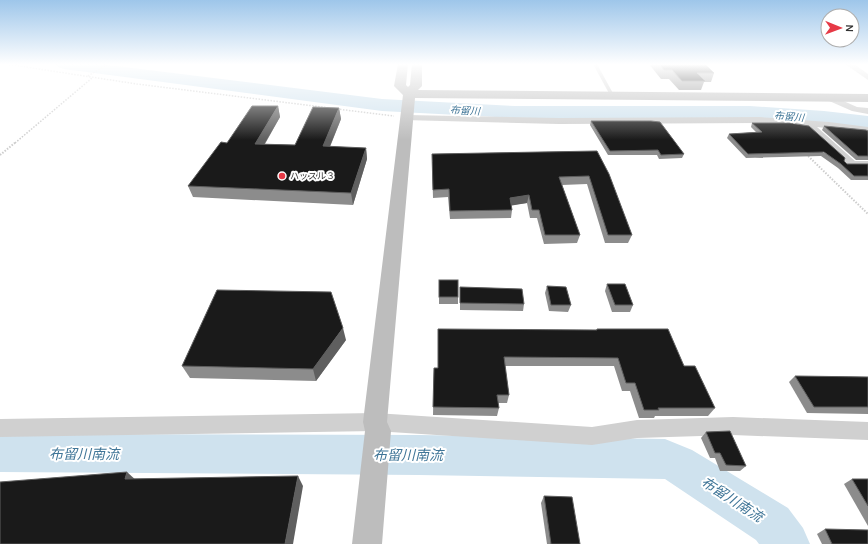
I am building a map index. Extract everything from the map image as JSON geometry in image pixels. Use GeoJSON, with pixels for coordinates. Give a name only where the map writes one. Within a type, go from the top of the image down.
{"type":"FeatureCollection","features":[{"type":"Feature","properties":{"kind":"street"},"geometry":{"type":"LineString","coordinates":[[401,89],[408,106]]}},
{"type":"Feature","properties":{"kind":"street"},"geometry":{"type":"LineString","coordinates":[[367,544],[374,471],[376,427],[408,106],[415,89]]}},
{"type":"Feature","properties":{"kind":"street"},"geometry":{"type":"LineString","coordinates":[[408,106],[614,97],[868,98]]}},
{"type":"Feature","properties":{"kind":"street"},"geometry":{"type":"LineString","coordinates":[[830,98],[855,109],[868,111]]}},
{"type":"Feature","properties":{"kind":"street"},"geometry":{"type":"LineString","coordinates":[[408,106],[559,120],[759,120],[807,123],[867,130]]}},
{"type":"Feature","properties":{"kind":"street"},"geometry":{"type":"LineString","coordinates":[[807,123],[850,164],[868,164]]}},
{"type":"Feature","properties":{"kind":"street"},"geometry":{"type":"LineString","coordinates":[[0,428],[376,427],[592,436],[637,429],[733,426],[868,432]]}},
{"type":"Feature","properties":{"kind":"lane"},"geometry":{"type":"LineString","coordinates":[[610,89],[614,97]]}},
{"type":"Feature","properties":{"kind":"path"},"geometry":{"type":"LineString","coordinates":[[0,155],[78,89]]}},
{"type":"Feature","properties":{"kind":"path"},"geometry":{"type":"LineString","coordinates":[[228,89],[408,106]]}},
{"type":"Feature","properties":{"kind":"path"},"geometry":{"type":"LineString","coordinates":[[802,150],[868,214]]}},
{"type":"Feature","properties":{"kind":"building"},"geometry":{"type":"Polygon","coordinates":[[[252,106],[278,106],[255,144],[295,145],[313,107],[339,108],[323,146],[366,148],[351,193],[188,186],[221,142],[227,143],[252,106]]]}},
{"type":"Feature","properties":{"kind":"building"},"geometry":{"type":"Polygon","coordinates":[[[591,121],[660,122],[684,154],[661,155],[658,150],[610,151],[591,121]]]}},
{"type":"Feature","properties":{"kind":"building"},"geometry":{"type":"Polygon","coordinates":[[[752,123],[790,123],[809,126],[845,158],[844,161],[847,164],[868,164],[868,176],[854,176],[841,164],[824,152],[748,154],[729,134],[762,132],[752,123]]]}},
{"type":"Feature","properties":{"kind":"building"},"geometry":{"type":"Polygon","coordinates":[[[824,126],[868,131],[868,156],[858,156],[824,126]]]}},
{"type":"Feature","properties":{"kind":"building"},"geometry":{"type":"Polygon","coordinates":[[[597,151],[609,174],[632,235],[608,235],[589,176],[559,177],[580,235],[545,235],[539,210],[532,210],[529,195],[510,198],[512,210],[450,211],[449,189],[433,190],[432,154],[597,151]]]}},
{"type":"Feature","properties":{"kind":"building"},"geometry":{"type":"Polygon","coordinates":[[[439,280],[458,280],[458,297],[439,297],[439,280]]]}},
{"type":"Feature","properties":{"kind":"building"},"geometry":{"type":"Polygon","coordinates":[[[607,284],[625,284],[633,305],[615,305],[607,284]]]}},
{"type":"Feature","properties":{"kind":"building"},"geometry":{"type":"Polygon","coordinates":[[[547,286],[566,287],[571,305],[551,305],[547,286]]]}},
{"type":"Feature","properties":{"kind":"building"},"geometry":{"type":"Polygon","coordinates":[[[460,287],[522,289],[524,304],[460,303],[460,287]]]}},
{"type":"Feature","properties":{"kind":"building"},"geometry":{"type":"Polygon","coordinates":[[[217,290],[331,292],[343,328],[313,369],[182,366],[217,290]]]}},
{"type":"Feature","properties":{"kind":"building"},"geometry":{"type":"Polygon","coordinates":[[[438,329],[668,329],[684,366],[695,366],[715,408],[658,408],[659,410],[644,410],[635,383],[626,383],[618,358],[504,357],[509,395],[497,395],[499,408],[433,407],[434,368],[438,368],[438,329]]]}},
{"type":"Feature","properties":{"kind":"building"},"geometry":{"type":"Polygon","coordinates":[[[795,376],[868,377],[868,407],[814,407],[795,376]]]}},
{"type":"Feature","properties":{"kind":"building"},"geometry":{"type":"Polygon","coordinates":[[[730,431],[746,466],[726,465],[720,453],[715,453],[706,432],[730,431]]]}},
{"type":"Feature","properties":{"kind":"building"},"geometry":{"type":"Polygon","coordinates":[[[127,472],[125,479],[298,476],[285,544],[0,544],[0,482],[127,472]]]}},
{"type":"Feature","properties":{"kind":"building"},"geometry":{"type":"Polygon","coordinates":[[[852,479],[868,479],[868,506],[852,479]]]}},
{"type":"Feature","properties":{"kind":"building"},"geometry":{"type":"Polygon","coordinates":[[[544,496],[572,497],[580,544],[551,544],[544,496]]]}},
{"type":"Feature","properties":{"kind":"building"},"geometry":{"type":"Polygon","coordinates":[[[825,529],[868,530],[868,544],[832,544],[825,529]]]}},
{"type":"Feature","properties":{"kind":"waterway","name":"布留川"},"geometry":{"type":"LineString","coordinates":[[261,89],[382,105],[515,112],[750,112],[824,117],[868,122]]}},
{"type":"Feature","properties":{"kind":"waterway","name":"布留川南流"},"geometry":{"type":"LineString","coordinates":[[0,453],[419,455],[665,459],[678,464],[772,524],[787,544]]}},
{"type":"Feature","properties":{"kind":"place","name":"ハッスル３"},"geometry":{"type":"Point","coordinates":[282,176]}}]}
